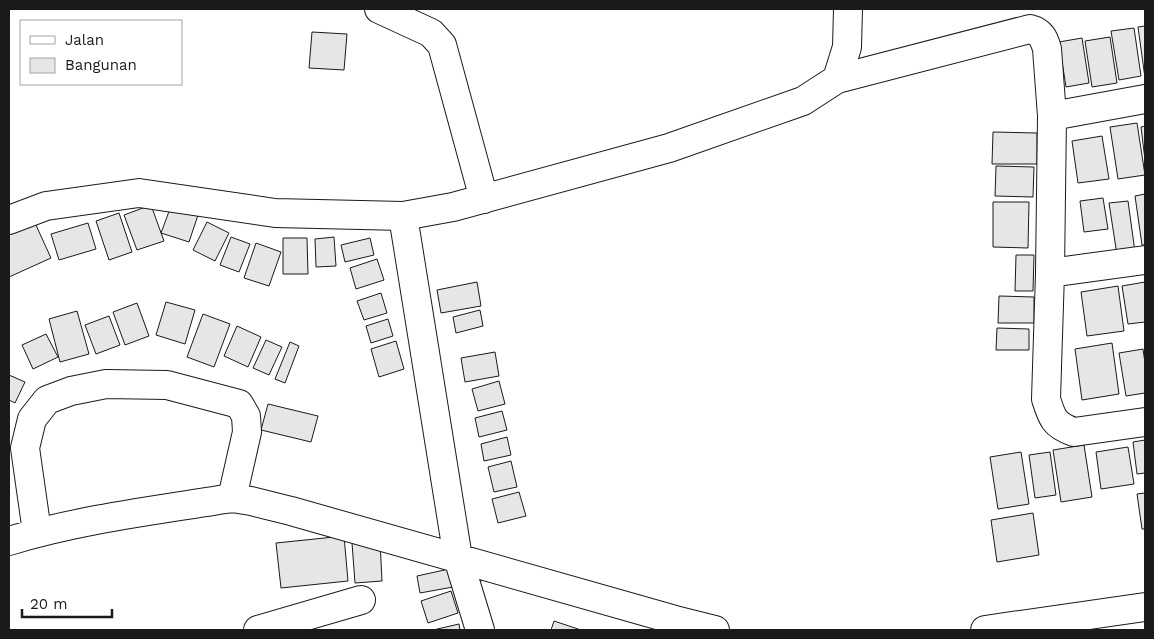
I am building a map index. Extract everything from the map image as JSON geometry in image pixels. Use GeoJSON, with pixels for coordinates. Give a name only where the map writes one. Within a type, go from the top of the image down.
{"type":"FeatureCollection","features":[{"type":"Feature","properties":{"kind":"street"},"geometry":{"type":"LineString","coordinates":[[379,9],[432,33],[442,45],[484,199]]}},
{"type":"Feature","properties":{"kind":"street"},"geometry":{"type":"LineString","coordinates":[[837,79],[846,47],[848,9]]}},
{"type":"Feature","properties":{"kind":"street"},"geometry":{"type":"LineString","coordinates":[[9,220],[46,206],[139,193],[226,204],[275,213],[403,216],[453,207],[669,148],[803,101],[837,79],[1030,29],[1039,32],[1045,40],[1052,116],[1046,398],[1052,418],[1063,428],[1074,432],[1145,422]]}},
{"type":"Feature","properties":{"kind":"street"},"geometry":{"type":"LineString","coordinates":[[1052,116],[1145,99]]}},
{"type":"Feature","properties":{"kind":"street"},"geometry":{"type":"LineString","coordinates":[[403,216],[458,558],[480,630]]}},
{"type":"Feature","properties":{"kind":"street"},"geometry":{"type":"LineString","coordinates":[[1050,273],[1145,260]]}},
{"type":"Feature","properties":{"kind":"street"},"geometry":{"type":"LineString","coordinates":[[37,532],[25,448],[32,419],[47,400],[71,391],[106,384],[168,385],[239,404],[246,416],[247,432],[232,498]]}},
{"type":"Feature","properties":{"kind":"street"},"geometry":{"type":"LineString","coordinates":[[9,541],[37,532],[103,519],[232,498],[291,510],[715,630]]}},
{"type":"Feature","properties":{"kind":"street"},"geometry":{"type":"LineString","coordinates":[[258,630],[361,600]]}},
{"type":"Feature","properties":{"kind":"street"},"geometry":{"type":"LineString","coordinates":[[985,630],[1145,607]]}},
{"type":"Feature","properties":{"kind":"building"},"geometry":{"type":"Polygon","coordinates":[[[1145,26],[1145,78],[1138,27],[1145,26]]]}},
{"type":"Feature","properties":{"kind":"building"},"geometry":{"type":"Polygon","coordinates":[[[1134,28],[1141,76],[1119,80],[1111,31],[1134,28]]]}},
{"type":"Feature","properties":{"kind":"building"},"geometry":{"type":"Polygon","coordinates":[[[312,32],[347,34],[344,70],[309,68],[312,32]]]}},
{"type":"Feature","properties":{"kind":"building"},"geometry":{"type":"Polygon","coordinates":[[[1110,37],[1117,83],[1092,87],[1085,41],[1110,37]]]}},
{"type":"Feature","properties":{"kind":"building"},"geometry":{"type":"Polygon","coordinates":[[[1082,38],[1089,83],[1066,87],[1059,42],[1082,38]]]}},
{"type":"Feature","properties":{"kind":"building"},"geometry":{"type":"Polygon","coordinates":[[[1137,123],[1145,175],[1118,179],[1110,127],[1137,123]]]}},
{"type":"Feature","properties":{"kind":"building"},"geometry":{"type":"Polygon","coordinates":[[[1145,126],[1145,160],[1141,127],[1145,126]]]}},
{"type":"Feature","properties":{"kind":"building"},"geometry":{"type":"Polygon","coordinates":[[[993,132],[1037,133],[1037,164],[992,164],[993,132]]]}},
{"type":"Feature","properties":{"kind":"building"},"geometry":{"type":"Polygon","coordinates":[[[1102,136],[1109,179],[1078,183],[1072,141],[1102,136]]]}},
{"type":"Feature","properties":{"kind":"building"},"geometry":{"type":"Polygon","coordinates":[[[996,166],[1034,167],[1033,197],[995,196],[996,166]]]}},
{"type":"Feature","properties":{"kind":"building"},"geometry":{"type":"Polygon","coordinates":[[[1145,194],[1145,245],[1142,245],[1135,196],[1145,194]]]}},
{"type":"Feature","properties":{"kind":"building"},"geometry":{"type":"Polygon","coordinates":[[[1103,198],[1108,229],[1084,232],[1080,201],[1103,198]]]}},
{"type":"Feature","properties":{"kind":"building"},"geometry":{"type":"Polygon","coordinates":[[[1128,201],[1135,252],[1117,255],[1109,203],[1128,201]]]}},
{"type":"Feature","properties":{"kind":"building"},"geometry":{"type":"Polygon","coordinates":[[[993,202],[1029,202],[1028,248],[993,247],[993,202]]]}},
{"type":"Feature","properties":{"kind":"building"},"geometry":{"type":"Polygon","coordinates":[[[151,205],[164,241],[137,250],[124,215],[151,205]]]}},
{"type":"Feature","properties":{"kind":"building"},"geometry":{"type":"Polygon","coordinates":[[[171,206],[198,215],[189,242],[161,233],[171,206]]]}},
{"type":"Feature","properties":{"kind":"building"},"geometry":{"type":"Polygon","coordinates":[[[119,213],[132,252],[109,260],[96,221],[119,213]]]}},
{"type":"Feature","properties":{"kind":"building"},"geometry":{"type":"Polygon","coordinates":[[[207,222],[229,233],[215,261],[193,250],[207,222]]]}},
{"type":"Feature","properties":{"kind":"building"},"geometry":{"type":"Polygon","coordinates":[[[35,223],[51,258],[9,277],[9,235],[35,223]]]}},
{"type":"Feature","properties":{"kind":"building"},"geometry":{"type":"Polygon","coordinates":[[[88,223],[96,249],[59,260],[51,234],[88,223]]]}},
{"type":"Feature","properties":{"kind":"building"},"geometry":{"type":"Polygon","coordinates":[[[231,237],[250,244],[239,272],[220,265],[231,237]]]}},
{"type":"Feature","properties":{"kind":"building"},"geometry":{"type":"Polygon","coordinates":[[[334,237],[336,266],[316,267],[315,239],[334,237]]]}},
{"type":"Feature","properties":{"kind":"building"},"geometry":{"type":"Polygon","coordinates":[[[283,238],[307,238],[308,274],[283,274],[283,238]]]}},
{"type":"Feature","properties":{"kind":"building"},"geometry":{"type":"Polygon","coordinates":[[[370,238],[374,255],[345,262],[341,245],[370,238]]]}},
{"type":"Feature","properties":{"kind":"building"},"geometry":{"type":"Polygon","coordinates":[[[256,243],[281,252],[269,286],[244,278],[256,243]]]}},
{"type":"Feature","properties":{"kind":"building"},"geometry":{"type":"Polygon","coordinates":[[[1016,255],[1034,255],[1033,291],[1015,291],[1016,255]]]}},
{"type":"Feature","properties":{"kind":"building"},"geometry":{"type":"Polygon","coordinates":[[[377,259],[384,280],[356,289],[350,268],[377,259]]]}},
{"type":"Feature","properties":{"kind":"building"},"geometry":{"type":"Polygon","coordinates":[[[477,282],[481,306],[441,313],[437,290],[477,282]]]}},
{"type":"Feature","properties":{"kind":"building"},"geometry":{"type":"Polygon","coordinates":[[[1145,282],[1145,322],[1128,324],[1122,286],[1145,282]]]}},
{"type":"Feature","properties":{"kind":"building"},"geometry":{"type":"Polygon","coordinates":[[[1118,286],[1124,331],[1087,336],[1081,292],[1118,286]]]}},
{"type":"Feature","properties":{"kind":"building"},"geometry":{"type":"Polygon","coordinates":[[[381,293],[387,313],[364,320],[357,301],[381,293]]]}},
{"type":"Feature","properties":{"kind":"building"},"geometry":{"type":"Polygon","coordinates":[[[999,296],[1034,297],[1034,323],[998,323],[999,296]]]}},
{"type":"Feature","properties":{"kind":"building"},"geometry":{"type":"Polygon","coordinates":[[[166,302],[195,310],[185,344],[156,335],[166,302]]]}},
{"type":"Feature","properties":{"kind":"building"},"geometry":{"type":"Polygon","coordinates":[[[137,303],[149,336],[125,345],[113,312],[137,303]]]}},
{"type":"Feature","properties":{"kind":"building"},"geometry":{"type":"Polygon","coordinates":[[[480,310],[483,326],[456,333],[453,317],[480,310]]]}},
{"type":"Feature","properties":{"kind":"building"},"geometry":{"type":"Polygon","coordinates":[[[77,311],[89,354],[60,362],[49,319],[77,311]]]}},
{"type":"Feature","properties":{"kind":"building"},"geometry":{"type":"Polygon","coordinates":[[[203,314],[230,324],[214,367],[187,357],[203,314]]]}},
{"type":"Feature","properties":{"kind":"building"},"geometry":{"type":"Polygon","coordinates":[[[109,316],[120,345],[96,354],[85,325],[109,316]]]}},
{"type":"Feature","properties":{"kind":"building"},"geometry":{"type":"Polygon","coordinates":[[[388,319],[393,336],[371,343],[366,326],[388,319]]]}},
{"type":"Feature","properties":{"kind":"building"},"geometry":{"type":"Polygon","coordinates":[[[237,326],[261,337],[248,367],[224,356],[237,326]]]}},
{"type":"Feature","properties":{"kind":"building"},"geometry":{"type":"Polygon","coordinates":[[[997,328],[1029,329],[1029,350],[996,350],[997,328]]]}},
{"type":"Feature","properties":{"kind":"building"},"geometry":{"type":"Polygon","coordinates":[[[46,334],[58,357],[33,369],[22,345],[46,334]]]}},
{"type":"Feature","properties":{"kind":"building"},"geometry":{"type":"Polygon","coordinates":[[[266,340],[282,347],[269,375],[253,368],[266,340]]]}},
{"type":"Feature","properties":{"kind":"building"},"geometry":{"type":"Polygon","coordinates":[[[396,341],[404,369],[379,377],[371,349],[396,341]]]}},
{"type":"Feature","properties":{"kind":"building"},"geometry":{"type":"Polygon","coordinates":[[[290,342],[299,346],[285,383],[275,379],[290,342]]]}},
{"type":"Feature","properties":{"kind":"building"},"geometry":{"type":"Polygon","coordinates":[[[1112,343],[1119,394],[1082,400],[1075,349],[1112,343]]]}},
{"type":"Feature","properties":{"kind":"building"},"geometry":{"type":"Polygon","coordinates":[[[1143,349],[1145,393],[1126,396],[1119,353],[1143,349]]]}},
{"type":"Feature","properties":{"kind":"building"},"geometry":{"type":"Polygon","coordinates":[[[495,352],[499,376],[465,382],[461,358],[495,352]]]}},
{"type":"Feature","properties":{"kind":"building"},"geometry":{"type":"Polygon","coordinates":[[[9,375],[25,382],[15,403],[9,400],[9,375]]]}},
{"type":"Feature","properties":{"kind":"building"},"geometry":{"type":"Polygon","coordinates":[[[499,381],[505,404],[478,411],[472,389],[499,381]]]}},
{"type":"Feature","properties":{"kind":"building"},"geometry":{"type":"Polygon","coordinates":[[[268,404],[318,416],[311,442],[261,430],[268,404]]]}},
{"type":"Feature","properties":{"kind":"building"},"geometry":{"type":"Polygon","coordinates":[[[502,411],[507,430],[479,437],[475,418],[502,411]]]}},
{"type":"Feature","properties":{"kind":"building"},"geometry":{"type":"Polygon","coordinates":[[[507,437],[511,455],[484,461],[481,444],[507,437]]]}},
{"type":"Feature","properties":{"kind":"building"},"geometry":{"type":"Polygon","coordinates":[[[1145,440],[1145,473],[1137,474],[1133,442],[1145,440]]]}},
{"type":"Feature","properties":{"kind":"building"},"geometry":{"type":"Polygon","coordinates":[[[1084,445],[1092,497],[1061,502],[1053,450],[1084,445]]]}},
{"type":"Feature","properties":{"kind":"building"},"geometry":{"type":"Polygon","coordinates":[[[1128,447],[1134,484],[1101,489],[1096,452],[1128,447]]]}},
{"type":"Feature","properties":{"kind":"building"},"geometry":{"type":"Polygon","coordinates":[[[1021,452],[1029,504],[998,509],[990,457],[1021,452]]]}},
{"type":"Feature","properties":{"kind":"building"},"geometry":{"type":"Polygon","coordinates":[[[1050,452],[1056,495],[1035,498],[1029,455],[1050,452]]]}},
{"type":"Feature","properties":{"kind":"building"},"geometry":{"type":"Polygon","coordinates":[[[511,461],[517,487],[494,492],[488,467],[511,461]]]}},
{"type":"Feature","properties":{"kind":"building"},"geometry":{"type":"Polygon","coordinates":[[[519,492],[526,516],[498,523],[492,499],[519,492]]]}},
{"type":"Feature","properties":{"kind":"building"},"geometry":{"type":"Polygon","coordinates":[[[1145,493],[1145,529],[1142,529],[1137,494],[1145,493]]]}},
{"type":"Feature","properties":{"kind":"building"},"geometry":{"type":"Polygon","coordinates":[[[1033,513],[1039,555],[997,562],[991,520],[1033,513]]]}},
{"type":"Feature","properties":{"kind":"building"},"geometry":{"type":"Polygon","coordinates":[[[344,536],[348,581],[281,588],[276,543],[344,536]]]}},
{"type":"Feature","properties":{"kind":"building"},"geometry":{"type":"Polygon","coordinates":[[[380,541],[382,581],[355,583],[352,543],[380,541]]]}},
{"type":"Feature","properties":{"kind":"building"},"geometry":{"type":"Polygon","coordinates":[[[449,569],[453,587],[420,593],[417,576],[449,569]]]}},
{"type":"Feature","properties":{"kind":"building"},"geometry":{"type":"Polygon","coordinates":[[[451,591],[458,613],[428,623],[421,601],[451,591]]]}},
{"type":"Feature","properties":{"kind":"building"},"geometry":{"type":"Polygon","coordinates":[[[554,621],[581,630],[551,630],[554,621]]]}},
{"type":"Feature","properties":{"kind":"building"},"geometry":{"type":"Polygon","coordinates":[[[459,624],[460,630],[433,630],[459,624]]]}}]}
